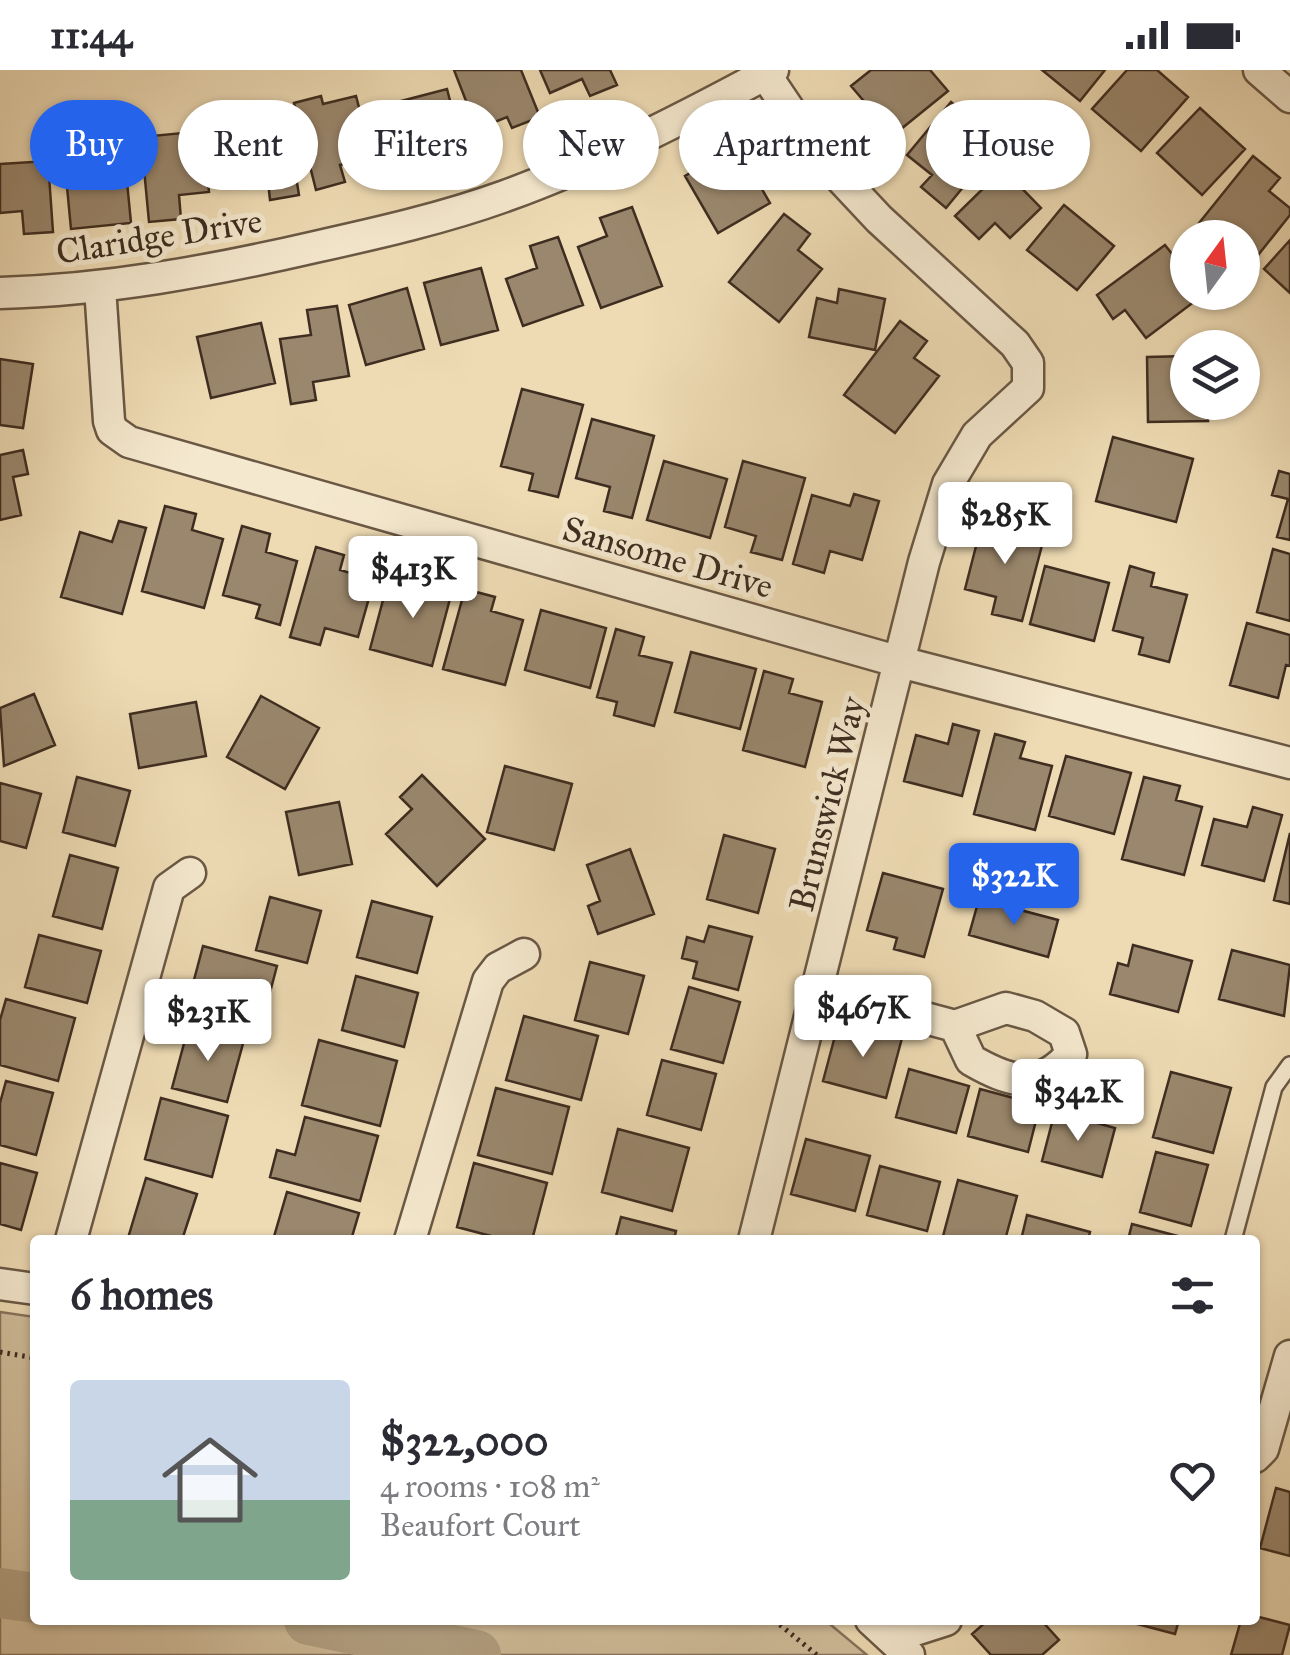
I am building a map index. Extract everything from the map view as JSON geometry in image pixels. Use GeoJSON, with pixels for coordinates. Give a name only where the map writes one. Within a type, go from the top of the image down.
{"type":"FeatureCollection","features":[{"type":"Feature","properties":{"kind":"street"},"geometry":{"type":"LineString","coordinates":[[1259,70],[1290,97]]}},
{"type":"Feature","properties":{"kind":"street","name":"Claridge Drive"},"geometry":{"type":"LineString","coordinates":[[0,293],[100,287],[282,255],[504,196],[664,130],[769,72]]}},
{"type":"Feature","properties":{"kind":"street","name":"Brunswick Way"},"geometry":{"type":"LineString","coordinates":[[755,1235],[948,484],[977,435],[1028,388],[1028,363],[1015,344],[879,219],[820,157],[769,72]]}},
{"type":"Feature","properties":{"kind":"street","name":"Sansome Drive"},"geometry":{"type":"LineString","coordinates":[[100,287],[110,421],[112,430],[129,442],[900,662],[1290,763]]}},
{"type":"Feature","properties":{"kind":"street"},"geometry":{"type":"LineString","coordinates":[[72,1235],[169,888],[190,873]]}},
{"type":"Feature","properties":{"kind":"street"},"geometry":{"type":"LineString","coordinates":[[412,1235],[488,982],[498,968],[524,954]]}},
{"type":"Feature","properties":{"kind":"street"},"geometry":{"type":"LineString","coordinates":[[820,990],[955,1026]]}},
{"type":"Feature","properties":{"kind":"street"},"geometry":{"type":"LineString","coordinates":[[0,1284],[30,1288]]}},
{"type":"Feature","properties":{"kind":"street"},"geometry":{"type":"LineString","coordinates":[[1260,1452],[1290,1356]]}},
{"type":"Feature","properties":{"kind":"street"},"geometry":{"type":"LineString","coordinates":[[891,1637],[930,1625]]}},
{"type":"Feature","properties":{"kind":"lane"},"geometry":{"type":"LineString","coordinates":[[1234,1235],[1274,1087],[1290,1065]]}},
{"type":"Feature","properties":{"kind":"path"},"geometry":{"type":"LineString","coordinates":[[0,1352],[30,1357]]}},
{"type":"Feature","properties":{"kind":"path"},"geometry":{"type":"LineString","coordinates":[[780,1625],[817,1655]]}},
{"type":"Feature","properties":{"kind":"shaded area"},"geometry":{"type":"Polygon","coordinates":[[[0,1312],[30,1316],[30,1625],[831,1625],[867,1655],[0,1655],[0,1312]]]}},
{"type":"Feature","properties":{"kind":"building"},"geometry":{"type":"Polygon","coordinates":[[[454,70],[521,70],[533,100],[523,100],[523,124],[512,128],[507,117],[503,119],[503,100],[466,100],[454,70]]]}},
{"type":"Feature","properties":{"kind":"building"},"geometry":{"type":"Polygon","coordinates":[[[540,70],[610,70],[617,85],[590,96],[582,79],[550,93],[540,70]]]}},
{"type":"Feature","properties":{"kind":"building"},"geometry":{"type":"Polygon","coordinates":[[[871,70],[930,70],[948,91],[937,100],[926,100],[926,109],[906,125],[906,100],[863,100],[851,86],[871,70]]]}},
{"type":"Feature","properties":{"kind":"building"},"geometry":{"type":"Polygon","coordinates":[[[1042,70],[1105,70],[1079,100],[1042,70]]]}},
{"type":"Feature","properties":{"kind":"building"},"geometry":{"type":"Polygon","coordinates":[[[1127,70],[1157,70],[1188,97],[1141,151],[1092,109],[1127,70]]]}},
{"type":"Feature","properties":{"kind":"building"},"geometry":{"type":"Polygon","coordinates":[[[447,89],[450,100],[405,100],[447,89]]]}},
{"type":"Feature","properties":{"kind":"building"},"geometry":{"type":"Polygon","coordinates":[[[321,96],[323,104],[338,100],[338,184],[318,189],[318,100],[306,100],[321,96]]]}},
{"type":"Feature","properties":{"kind":"building"},"geometry":{"type":"Polygon","coordinates":[[[1200,108],[1245,149],[1202,195],[1157,153],[1200,108]]]}},
{"type":"Feature","properties":{"kind":"building"},"geometry":{"type":"Polygon","coordinates":[[[926,132],[926,170],[907,155],[926,132]]]}},
{"type":"Feature","properties":{"kind":"building"},"geometry":{"type":"Polygon","coordinates":[[[178,133],[178,190],[209,192],[179,195],[181,219],[149,222],[146,190],[158,190],[158,135],[178,133]]]}},
{"type":"Feature","properties":{"kind":"building"},"geometry":{"type":"Polygon","coordinates":[[[1253,156],[1280,178],[1269,191],[1290,208],[1290,215],[1260,253],[1260,220],[1201,220],[1253,156]]]}},
{"type":"Feature","properties":{"kind":"building"},"geometry":{"type":"Polygon","coordinates":[[[30,162],[30,190],[50,190],[53,232],[24,234],[22,211],[0,213],[0,164],[30,162]]]}},
{"type":"Feature","properties":{"kind":"building"},"geometry":{"type":"Polygon","coordinates":[[[926,182],[926,190],[961,190],[946,208],[921,187],[926,182]]]}},
{"type":"Feature","properties":{"kind":"building"},"geometry":{"type":"Polygon","coordinates":[[[67,190],[128,190],[131,223],[71,229],[67,190]]]}},
{"type":"Feature","properties":{"kind":"building"},"geometry":{"type":"Polygon","coordinates":[[[269,190],[298,190],[299,195],[270,200],[269,190]]]}},
{"type":"Feature","properties":{"kind":"building"},"geometry":{"type":"Polygon","coordinates":[[[693,190],[762,190],[770,203],[718,233],[693,190]]]}},
{"type":"Feature","properties":{"kind":"building"},"geometry":{"type":"Polygon","coordinates":[[[982,190],[1023,190],[1041,208],[1010,238],[995,223],[979,239],[955,216],[982,190]]]}},
{"type":"Feature","properties":{"kind":"building"},"geometry":{"type":"Polygon","coordinates":[[[1064,205],[1114,246],[1077,290],[1027,250],[1064,205]]]}},
{"type":"Feature","properties":{"kind":"building"},"geometry":{"type":"Polygon","coordinates":[[[632,207],[662,286],[601,308],[578,247],[607,236],[600,218],[632,207]]]}},
{"type":"Feature","properties":{"kind":"building"},"geometry":{"type":"Polygon","coordinates":[[[784,214],[810,234],[798,250],[822,269],[779,322],[729,282],[784,214]]]}},
{"type":"Feature","properties":{"kind":"building"},"geometry":{"type":"Polygon","coordinates":[[[558,237],[583,305],[523,326],[506,279],[537,268],[530,246],[558,237]]]}},
{"type":"Feature","properties":{"kind":"building"},"geometry":{"type":"Polygon","coordinates":[[[1290,240],[1290,293],[1264,269],[1290,240]]]}},
{"type":"Feature","properties":{"kind":"building"},"geometry":{"type":"Polygon","coordinates":[[[1165,245],[1170,251],[1170,310],[1183,310],[1146,338],[1125,310],[1113,319],[1097,295],[1165,245]]]}},
{"type":"Feature","properties":{"kind":"building"},"geometry":{"type":"Polygon","coordinates":[[[481,268],[498,330],[441,345],[424,283],[481,268]]]}},
{"type":"Feature","properties":{"kind":"building"},"geometry":{"type":"Polygon","coordinates":[[[407,288],[424,349],[366,365],[349,305],[407,288]]]}},
{"type":"Feature","properties":{"kind":"building"},"geometry":{"type":"Polygon","coordinates":[[[839,289],[885,299],[875,350],[809,337],[817,298],[837,303],[839,289]]]}},
{"type":"Feature","properties":{"kind":"building"},"geometry":{"type":"Polygon","coordinates":[[[337,306],[349,376],[313,382],[316,400],[291,404],[280,339],[311,335],[307,310],[337,306]]]}},
{"type":"Feature","properties":{"kind":"building"},"geometry":{"type":"Polygon","coordinates":[[[900,321],[927,341],[914,358],[939,376],[895,433],[844,395],[900,321]]]}},
{"type":"Feature","properties":{"kind":"building"},"geometry":{"type":"Polygon","coordinates":[[[261,323],[275,383],[211,398],[197,337],[261,323]]]}},
{"type":"Feature","properties":{"kind":"building"},"geometry":{"type":"Polygon","coordinates":[[[1170,356],[1170,420],[1208,421],[1148,422],[1147,357],[1170,356]]]}},
{"type":"Feature","properties":{"kind":"building"},"geometry":{"type":"Polygon","coordinates":[[[0,359],[33,364],[23,428],[0,425],[0,359]]]}},
{"type":"Feature","properties":{"kind":"building"},"geometry":{"type":"Polygon","coordinates":[[[522,389],[583,405],[558,497],[529,490],[533,474],[501,466],[522,389]]]}},
{"type":"Feature","properties":{"kind":"building"},"geometry":{"type":"Polygon","coordinates":[[[592,419],[654,436],[632,518],[604,511],[610,487],[576,478],[592,419]]]}},
{"type":"Feature","properties":{"kind":"building"},"geometry":{"type":"Polygon","coordinates":[[[1113,437],[1193,459],[1176,522],[1096,501],[1113,437]]]}},
{"type":"Feature","properties":{"kind":"building"},"geometry":{"type":"Polygon","coordinates":[[[23,450],[28,474],[13,477],[21,515],[0,520],[0,455],[23,450]]]}},
{"type":"Feature","properties":{"kind":"building"},"geometry":{"type":"Polygon","coordinates":[[[664,461],[727,479],[710,538],[647,520],[664,461]]]}},
{"type":"Feature","properties":{"kind":"building"},"geometry":{"type":"Polygon","coordinates":[[[743,461],[805,478],[782,560],[751,552],[756,536],[725,527],[743,461]]]}},
{"type":"Feature","properties":{"kind":"building"},"geometry":{"type":"Polygon","coordinates":[[[1279,471],[1290,474],[1290,540],[1277,537],[1288,499],[1272,495],[1279,471]]]}},
{"type":"Feature","properties":{"kind":"building"},"geometry":{"type":"Polygon","coordinates":[[[854,494],[879,501],[862,560],[830,551],[824,573],[793,564],[812,495],[850,506],[854,494]]]}},
{"type":"Feature","properties":{"kind":"building"},"geometry":{"type":"Polygon","coordinates":[[[165,506],[196,514],[192,530],[223,539],[204,608],[142,591],[165,506]]]}},
{"type":"Feature","properties":{"kind":"building"},"geometry":{"type":"Polygon","coordinates":[[[983,519],[1045,534],[1022,621],[992,614],[996,597],[965,589],[983,519]]]}},
{"type":"Feature","properties":{"kind":"building"},"geometry":{"type":"Polygon","coordinates":[[[119,521],[146,528],[122,614],[61,597],[80,532],[112,542],[119,521]]]}},
{"type":"Feature","properties":{"kind":"building"},"geometry":{"type":"Polygon","coordinates":[[[242,526],[270,534],[266,552],[297,561],[280,625],[256,618],[260,605],[223,595],[242,526]]]}},
{"type":"Feature","properties":{"kind":"building"},"geometry":{"type":"Polygon","coordinates":[[[316,547],[344,555],[340,570],[374,580],[358,637],[325,628],[320,645],[290,637],[316,547]]]}},
{"type":"Feature","properties":{"kind":"building"},"geometry":{"type":"Polygon","coordinates":[[[1273,549],[1290,554],[1290,621],[1257,612],[1273,549]]]}},
{"type":"Feature","properties":{"kind":"building"},"geometry":{"type":"Polygon","coordinates":[[[1045,566],[1109,583],[1094,641],[1030,624],[1045,566]]]}},
{"type":"Feature","properties":{"kind":"building"},"geometry":{"type":"Polygon","coordinates":[[[1130,566],[1154,573],[1151,586],[1187,595],[1169,662],[1139,654],[1143,638],[1113,630],[1130,566]]]}},
{"type":"Feature","properties":{"kind":"building"},"geometry":{"type":"Polygon","coordinates":[[[426,577],[454,584],[432,666],[370,649],[387,585],[422,594],[426,577]]]}},
{"type":"Feature","properties":{"kind":"building"},"geometry":{"type":"Polygon","coordinates":[[[465,589],[495,597],[491,611],[523,620],[505,685],[443,669],[465,589]]]}},
{"type":"Feature","properties":{"kind":"building"},"geometry":{"type":"Polygon","coordinates":[[[541,610],[606,628],[590,688],[525,670],[541,610]]]}},
{"type":"Feature","properties":{"kind":"building"},"geometry":{"type":"Polygon","coordinates":[[[1247,623],[1290,635],[1290,666],[1286,665],[1278,698],[1230,685],[1247,623]]]}},
{"type":"Feature","properties":{"kind":"building"},"geometry":{"type":"Polygon","coordinates":[[[616,629],[644,637],[639,655],[672,663],[654,726],[614,715],[617,702],[597,697],[616,629]]]}},
{"type":"Feature","properties":{"kind":"building"},"geometry":{"type":"Polygon","coordinates":[[[691,652],[756,669],[740,729],[675,712],[691,652]]]}},
{"type":"Feature","properties":{"kind":"building"},"geometry":{"type":"Polygon","coordinates":[[[764,671],[793,679],[789,693],[822,702],[805,767],[743,750],[764,671]]]}},
{"type":"Feature","properties":{"kind":"building"},"geometry":{"type":"Polygon","coordinates":[[[34,694],[55,745],[4,766],[0,708],[34,694]]]}},
{"type":"Feature","properties":{"kind":"building"},"geometry":{"type":"Polygon","coordinates":[[[261,696],[319,728],[285,789],[227,757],[261,696]]]}},
{"type":"Feature","properties":{"kind":"building"},"geometry":{"type":"Polygon","coordinates":[[[196,702],[206,756],[139,768],[130,714],[196,702]]]}},
{"type":"Feature","properties":{"kind":"building"},"geometry":{"type":"Polygon","coordinates":[[[953,724],[979,731],[962,796],[904,781],[916,735],[948,744],[953,724]]]}},
{"type":"Feature","properties":{"kind":"building"},"geometry":{"type":"Polygon","coordinates":[[[995,734],[1025,742],[1020,758],[1052,766],[1035,830],[974,814],[995,734]]]}},
{"type":"Feature","properties":{"kind":"building"},"geometry":{"type":"Polygon","coordinates":[[[1066,756],[1131,773],[1114,834],[1049,816],[1066,756]]]}},
{"type":"Feature","properties":{"kind":"building"},"geometry":{"type":"Polygon","coordinates":[[[505,766],[572,784],[554,850],[487,832],[505,766]]]}},
{"type":"Feature","properties":{"kind":"building"},"geometry":{"type":"Polygon","coordinates":[[[422,775],[485,839],[437,886],[386,834],[412,809],[400,797],[422,775]]]}},
{"type":"Feature","properties":{"kind":"building"},"geometry":{"type":"Polygon","coordinates":[[[77,777],[130,791],[115,846],[63,832],[77,777]]]}},
{"type":"Feature","properties":{"kind":"building"},"geometry":{"type":"Polygon","coordinates":[[[1144,777],[1180,786],[1176,800],[1202,807],[1184,875],[1122,859],[1144,777]]]}},
{"type":"Feature","properties":{"kind":"building"},"geometry":{"type":"Polygon","coordinates":[[[0,783],[41,794],[26,848],[0,841],[0,783]]]}},
{"type":"Feature","properties":{"kind":"building"},"geometry":{"type":"Polygon","coordinates":[[[339,802],[352,864],[299,875],[286,812],[339,802]]]}},
{"type":"Feature","properties":{"kind":"building"},"geometry":{"type":"Polygon","coordinates":[[[1253,807],[1282,815],[1264,881],[1202,865],[1214,819],[1247,827],[1253,807]]]}},
{"type":"Feature","properties":{"kind":"building"},"geometry":{"type":"Polygon","coordinates":[[[1290,833],[1290,904],[1274,900],[1290,833]]]}},
{"type":"Feature","properties":{"kind":"building"},"geometry":{"type":"Polygon","coordinates":[[[724,835],[775,849],[758,913],[707,899],[724,835]]]}},
{"type":"Feature","properties":{"kind":"building"},"geometry":{"type":"Polygon","coordinates":[[[630,849],[654,914],[598,934],[588,906],[600,901],[587,865],[630,849]]]}},
{"type":"Feature","properties":{"kind":"building"},"geometry":{"type":"Polygon","coordinates":[[[70,855],[118,868],[102,929],[53,916],[70,855]]]}},
{"type":"Feature","properties":{"kind":"building"},"geometry":{"type":"Polygon","coordinates":[[[883,873],[943,889],[924,957],[894,949],[897,938],[867,930],[883,873]]]}},
{"type":"Feature","properties":{"kind":"building"},"geometry":{"type":"Polygon","coordinates":[[[270,897],[321,911],[307,963],[256,950],[270,897]]]}},
{"type":"Feature","properties":{"kind":"building"},"geometry":{"type":"Polygon","coordinates":[[[979,899],[1058,920],[1048,957],[969,935],[979,899]]]}},
{"type":"Feature","properties":{"kind":"building"},"geometry":{"type":"Polygon","coordinates":[[[372,901],[432,917],[417,973],[357,957],[372,901]]]}},
{"type":"Feature","properties":{"kind":"building"},"geometry":{"type":"Polygon","coordinates":[[[709,926],[752,937],[738,990],[693,978],[697,962],[682,958],[687,937],[704,942],[709,926]]]}},
{"type":"Feature","properties":{"kind":"building"},"geometry":{"type":"Polygon","coordinates":[[[39,935],[101,951],[87,1003],[25,987],[39,935]]]}},
{"type":"Feature","properties":{"kind":"building"},"geometry":{"type":"Polygon","coordinates":[[[1133,945],[1192,961],[1178,1012],[1110,994],[1118,963],[1128,966],[1133,945]]]}},
{"type":"Feature","properties":{"kind":"building"},"geometry":{"type":"Polygon","coordinates":[[[203,946],[277,966],[260,1030],[186,1010],[203,946]]]}},
{"type":"Feature","properties":{"kind":"building"},"geometry":{"type":"Polygon","coordinates":[[[1232,950],[1290,965],[1284,1016],[1219,999],[1232,950]]]}},
{"type":"Feature","properties":{"kind":"building"},"geometry":{"type":"Polygon","coordinates":[[[590,962],[644,976],[628,1034],[575,1020],[590,962]]]}},
{"type":"Feature","properties":{"kind":"building"},"geometry":{"type":"Polygon","coordinates":[[[356,976],[418,993],[404,1047],[342,1030],[356,976]]]}},
{"type":"Feature","properties":{"kind":"building"},"geometry":{"type":"Polygon","coordinates":[[[689,987],[740,1002],[723,1063],[671,1049],[689,987]]]}},
{"type":"Feature","properties":{"kind":"building"},"geometry":{"type":"Polygon","coordinates":[[[6,999],[75,1018],[58,1081],[0,1065],[0,1020],[6,999]]]}},
{"type":"Feature","properties":{"kind":"building"},"geometry":{"type":"Polygon","coordinates":[[[524,1016],[598,1036],[581,1100],[506,1080],[524,1016]]]}},
{"type":"Feature","properties":{"kind":"building"},"geometry":{"type":"Polygon","coordinates":[[[839,1021],[902,1038],[886,1098],[823,1081],[839,1021]]]}},
{"type":"Feature","properties":{"kind":"building"},"geometry":{"type":"Polygon","coordinates":[[[189,1025],[244,1040],[227,1102],[172,1088],[189,1025]]]}},
{"type":"Feature","properties":{"kind":"building"},"geometry":{"type":"Polygon","coordinates":[[[319,1040],[397,1061],[380,1126],[302,1105],[319,1040]]]}},
{"type":"Feature","properties":{"kind":"building"},"geometry":{"type":"Polygon","coordinates":[[[662,1060],[716,1074],[701,1130],[647,1115],[662,1060]]]}},
{"type":"Feature","properties":{"kind":"building"},"geometry":{"type":"Polygon","coordinates":[[[909,1069],[969,1086],[956,1133],[896,1117],[909,1069]]]}},
{"type":"Feature","properties":{"kind":"building"},"geometry":{"type":"Polygon","coordinates":[[[1171,1072],[1231,1088],[1213,1153],[1153,1137],[1171,1072]]]}},
{"type":"Feature","properties":{"kind":"building"},"geometry":{"type":"Polygon","coordinates":[[[6,1081],[53,1093],[36,1155],[0,1145],[0,1103],[6,1081]]]}},
{"type":"Feature","properties":{"kind":"building"},"geometry":{"type":"Polygon","coordinates":[[[496,1088],[569,1107],[552,1174],[478,1155],[496,1088]]]}},
{"type":"Feature","properties":{"kind":"building"},"geometry":{"type":"Polygon","coordinates":[[[980,1089],[1040,1105],[1028,1152],[968,1136],[980,1089]]]}},
{"type":"Feature","properties":{"kind":"building"},"geometry":{"type":"Polygon","coordinates":[[[161,1098],[228,1116],[212,1177],[145,1159],[161,1098]]]}},
{"type":"Feature","properties":{"kind":"building"},"geometry":{"type":"Polygon","coordinates":[[[1055,1111],[1115,1128],[1102,1177],[1042,1161],[1055,1111]]]}},
{"type":"Feature","properties":{"kind":"building"},"geometry":{"type":"Polygon","coordinates":[[[305,1117],[378,1136],[360,1201],[270,1177],[277,1150],[295,1155],[305,1117]]]}},
{"type":"Feature","properties":{"kind":"building"},"geometry":{"type":"Polygon","coordinates":[[[618,1129],[689,1148],[672,1211],[602,1192],[618,1129]]]}},
{"type":"Feature","properties":{"kind":"building"},"geometry":{"type":"Polygon","coordinates":[[[806,1139],[870,1156],[855,1211],[791,1194],[806,1139]]]}},
{"type":"Feature","properties":{"kind":"building"},"geometry":{"type":"Polygon","coordinates":[[[1156,1152],[1208,1165],[1191,1226],[1140,1212],[1156,1152]]]}},
{"type":"Feature","properties":{"kind":"building"},"geometry":{"type":"Polygon","coordinates":[[[0,1163],[37,1173],[21,1230],[0,1224],[0,1163]]]}},
{"type":"Feature","properties":{"kind":"building"},"geometry":{"type":"Polygon","coordinates":[[[474,1163],[547,1183],[533,1235],[487,1235],[457,1227],[474,1163]]]}},
{"type":"Feature","properties":{"kind":"building"},"geometry":{"type":"Polygon","coordinates":[[[880,1166],[940,1182],[927,1231],[867,1215],[880,1166]]]}},
{"type":"Feature","properties":{"kind":"building"},"geometry":{"type":"Polygon","coordinates":[[[146,1178],[197,1194],[184,1235],[129,1235],[146,1178]]]}},
{"type":"Feature","properties":{"kind":"building"},"geometry":{"type":"Polygon","coordinates":[[[958,1180],[1017,1196],[1006,1235],[943,1235],[958,1180]]]}},
{"type":"Feature","properties":{"kind":"building"},"geometry":{"type":"Polygon","coordinates":[[[287,1192],[359,1213],[352,1235],[274,1235],[287,1192]]]}},
{"type":"Feature","properties":{"kind":"building"},"geometry":{"type":"Polygon","coordinates":[[[1027,1215],[1090,1232],[1089,1235],[1022,1235],[1027,1215]]]}},
{"type":"Feature","properties":{"kind":"building"},"geometry":{"type":"Polygon","coordinates":[[[621,1217],[676,1231],[675,1235],[616,1235],[621,1217]]]}},
{"type":"Feature","properties":{"kind":"building"},"geometry":{"type":"Polygon","coordinates":[[[1132,1224],[1174,1235],[1129,1235],[1132,1224]]]}},
{"type":"Feature","properties":{"kind":"building"},"geometry":{"type":"Polygon","coordinates":[[[1276,1488],[1290,1492],[1290,1556],[1260,1548],[1276,1488]]]}},
{"type":"Feature","properties":{"kind":"building"},"geometry":{"type":"Polygon","coordinates":[[[1260,1617],[1290,1625],[1282,1655],[1231,1655],[1240,1625],[1260,1625],[1260,1617]]]}},
{"type":"Feature","properties":{"kind":"building"},"geometry":{"type":"Polygon","coordinates":[[[982,1625],[1046,1625],[1059,1640],[1042,1655],[991,1655],[972,1634],[982,1625]]]}},
{"type":"Feature","properties":{"kind":"building"},"geometry":{"type":"Polygon","coordinates":[[[1141,1625],[1178,1625],[1175,1634],[1141,1625]]]}},
{"type":"Feature","properties":{"kind":"waterway"},"geometry":{"type":"LineString","coordinates":[[0,1593],[30,1597]]}},
{"type":"Feature","properties":{"kind":"waterway"},"geometry":{"type":"LineString","coordinates":[[333,1625],[476,1655]]}}]}
